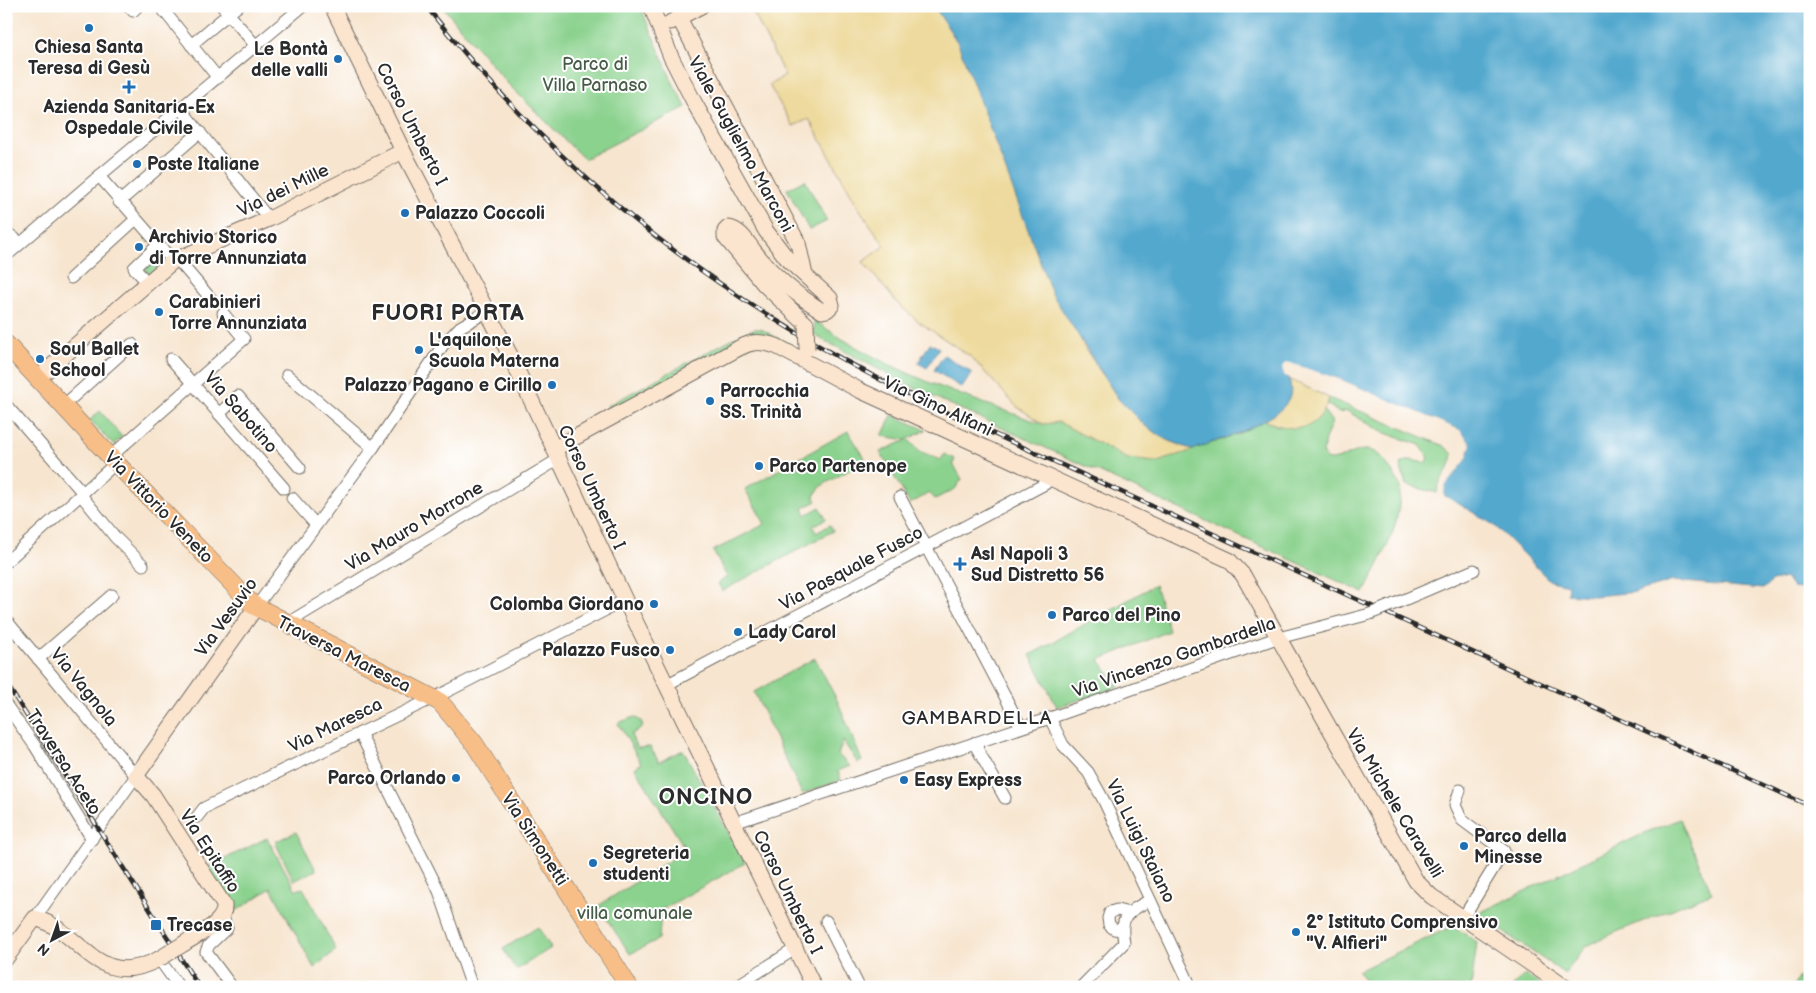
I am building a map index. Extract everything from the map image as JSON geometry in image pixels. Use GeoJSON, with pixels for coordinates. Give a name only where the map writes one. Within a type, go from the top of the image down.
{"type":"FeatureCollection","features":[{"type":"Feature","properties":{"kind":"main road","name":"Via Vittorio Veneto"},"geometry":{"type":"LineString","coordinates":[[6,344],[113,460],[256,607]]}},
{"type":"Feature","properties":{"kind":"main road","name":"Traversa Maresca"},"geometry":{"type":"LineString","coordinates":[[256,607],[433,698]]}},
{"type":"Feature","properties":{"kind":"main road","name":"Via Simonetti"},"geometry":{"type":"LineString","coordinates":[[433,698],[474,743],[629,987]]}},
{"type":"Feature","properties":{"kind":"street"},"geometry":{"type":"LineString","coordinates":[[129,6],[133,11],[138,6]]}},
{"type":"Feature","properties":{"kind":"street"},"geometry":{"type":"LineString","coordinates":[[160,6],[218,78]]}},
{"type":"Feature","properties":{"kind":"street"},"geometry":{"type":"LineString","coordinates":[[6,256],[303,6]]}},
{"type":"Feature","properties":{"kind":"street","name":"Corso Umberto I"},"geometry":{"type":"LineString","coordinates":[[332,6],[403,151],[488,311],[625,600],[814,987]]}},
{"type":"Feature","properties":{"kind":"street","name":"Viale Guglielmo Marconi"},"geometry":{"type":"LineString","coordinates":[[651,6],[659,28],[687,88],[723,155],[777,247],[805,276]]}},
{"type":"Feature","properties":{"kind":"street"},"geometry":{"type":"LineString","coordinates":[[659,28],[701,6]]}},
{"type":"Feature","properties":{"kind":"street"},"geometry":{"type":"LineString","coordinates":[[191,45],[230,9],[256,46]]}},
{"type":"Feature","properties":{"kind":"street","name":"Viale Guglielmo Marconi"},"geometry":{"type":"LineString","coordinates":[[679,18],[798,243],[805,276]]}},
{"type":"Feature","properties":{"kind":"street"},"geometry":{"type":"LineString","coordinates":[[181,109],[269,219]]}},
{"type":"Feature","properties":{"kind":"street"},"geometry":{"type":"LineString","coordinates":[[119,202],[200,132]]}},
{"type":"Feature","properties":{"kind":"street"},"geometry":{"type":"LineString","coordinates":[[723,155],[745,143]]}},
{"type":"Feature","properties":{"kind":"street","name":"Via dei Mille"},"geometry":{"type":"LineString","coordinates":[[38,378],[175,260],[269,219],[403,151]]}},
{"type":"Feature","properties":{"kind":"street"},"geometry":{"type":"LineString","coordinates":[[99,176],[135,220],[212,300]]}},
{"type":"Feature","properties":{"kind":"street"},"geometry":{"type":"LineString","coordinates":[[71,278],[135,220]]}},
{"type":"Feature","properties":{"kind":"street"},"geometry":{"type":"LineString","coordinates":[[805,276],[830,298],[832,305],[827,310],[822,311],[779,280],[734,228],[728,228],[725,231],[725,237],[756,276],[806,324],[806,356]]}},
{"type":"Feature","properties":{"kind":"street"},"geometry":{"type":"LineString","coordinates":[[6,232],[21,243]]}},
{"type":"Feature","properties":{"kind":"street"},"geometry":{"type":"LineString","coordinates":[[148,283],[134,268],[158,245]]}},
{"type":"Feature","properties":{"kind":"street","name":"Via Vesuvio"},"geometry":{"type":"LineString","coordinates":[[6,958],[452,335],[488,311]]}},
{"type":"Feature","properties":{"kind":"street"},"geometry":{"type":"LineString","coordinates":[[6,562],[82,494],[113,460],[193,384],[244,339],[223,313]]}},
{"type":"Feature","properties":{"kind":"street","name":"Via Gino Alfani"},"geometry":{"type":"LineString","coordinates":[[556,454],[753,341],[761,341],[806,356],[1050,478],[1229,560],[1243,575],[1278,638]]}},
{"type":"Feature","properties":{"kind":"street"},"geometry":{"type":"LineString","coordinates":[[63,406],[132,344]]}},
{"type":"Feature","properties":{"kind":"street","name":"Via Sabotino"},"geometry":{"type":"LineString","coordinates":[[171,359],[284,488]]}},
{"type":"Feature","properties":{"kind":"street"},"geometry":{"type":"LineString","coordinates":[[287,375],[372,448]]}},
{"type":"Feature","properties":{"kind":"street"},"geometry":{"type":"LineString","coordinates":[[219,414],[238,396],[300,468]]}},
{"type":"Feature","properties":{"kind":"street"},"geometry":{"type":"LineString","coordinates":[[6,405],[82,494],[115,537],[143,565]]}},
{"type":"Feature","properties":{"kind":"street","name":"Via Mauro Morrone"},"geometry":{"type":"LineString","coordinates":[[289,625],[300,616],[556,454]]}},
{"type":"Feature","properties":{"kind":"street","name":"Via Pasquale Fusco"},"geometry":{"type":"LineString","coordinates":[[666,685],[1045,484],[1050,478]]}},
{"type":"Feature","properties":{"kind":"street"},"geometry":{"type":"LineString","coordinates":[[900,497],[1022,727]]}},
{"type":"Feature","properties":{"kind":"street"},"geometry":{"type":"LineString","coordinates":[[292,498],[316,525]]}},
{"type":"Feature","properties":{"kind":"street","name":"Via Vincenzo Gambardella"},"geometry":{"type":"LineString","coordinates":[[734,823],[1050,718],[1278,638],[1370,614],[1474,570]]}},
{"type":"Feature","properties":{"kind":"street"},"geometry":{"type":"LineString","coordinates":[[38,659],[112,595]]}},
{"type":"Feature","properties":{"kind":"street","name":"Via Maresca"},"geometry":{"type":"LineString","coordinates":[[197,817],[204,808],[433,698],[625,600]]}},
{"type":"Feature","properties":{"kind":"street","name":"Via Vagnola"},"geometry":{"type":"LineString","coordinates":[[6,620],[136,776]]}},
{"type":"Feature","properties":{"kind":"street","name":"Via Michele Caravelli"},"geometry":{"type":"LineString","coordinates":[[1278,638],[1416,881],[1431,896],[1566,987]]}},
{"type":"Feature","properties":{"kind":"street","name":"Traversa Aceto"},"geometry":{"type":"LineString","coordinates":[[6,705],[35,746],[92,839]]}},
{"type":"Feature","properties":{"kind":"street","name":"Via Luigi Staiano"},"geometry":{"type":"LineString","coordinates":[[1050,718],[1063,745],[1088,772],[1191,987]]}},
{"type":"Feature","properties":{"kind":"street"},"geometry":{"type":"LineString","coordinates":[[360,733],[439,891],[472,987]]}},
{"type":"Feature","properties":{"kind":"street"},"geometry":{"type":"LineString","coordinates":[[974,743],[1005,798]]}},
{"type":"Feature","properties":{"kind":"street","name":"Via Epitaffio"},"geometry":{"type":"LineString","coordinates":[[35,918],[50,924],[97,961],[125,970],[146,966],[159,959],[223,916],[225,910],[222,900],[153,795],[136,776]]}},
{"type":"Feature","properties":{"kind":"street"},"geometry":{"type":"LineString","coordinates":[[1460,790],[1455,805],[1462,820],[1504,851],[1463,918]]}},
{"type":"Feature","properties":{"kind":"street"},"geometry":{"type":"LineString","coordinates":[[1081,987],[1124,943],[1122,930],[1125,916],[1150,900]]}},
{"type":"Feature","properties":{"kind":"street"},"geometry":{"type":"LineString","coordinates":[[1122,930],[1114,929],[1109,925],[1108,918],[1110,912],[1117,910],[1129,913]]}},
{"type":"Feature","properties":{"kind":"street"},"geometry":{"type":"LineString","coordinates":[[223,916],[227,928],[209,945],[206,952],[232,987]]}},
{"type":"Feature","properties":{"kind":"street"},"geometry":{"type":"LineString","coordinates":[[826,921],[859,987]]}},
{"type":"Feature","properties":{"kind":"street"},"geometry":{"type":"LineString","coordinates":[[735,987],[795,949]]}},
{"type":"Feature","properties":{"kind":"street"},"geometry":{"type":"LineString","coordinates":[[159,959],[178,987]]}},
{"type":"Feature","properties":{"kind":"green space","name":"Parco di Villa Parnaso"},"geometry":{"type":"Polygon","coordinates":[[[442,6],[640,6],[673,83],[686,107],[584,159],[508,84],[442,6]]]}},
{"type":"Feature","properties":{"kind":"green space"},"geometry":{"type":"Polygon","coordinates":[[[805,180],[827,221],[809,230],[787,189],[805,180]]]}},
{"type":"Feature","properties":{"kind":"green space"},"geometry":{"type":"Polygon","coordinates":[[[158,252],[166,260],[150,275],[143,267],[158,252]]]}},
{"type":"Feature","properties":{"kind":"green space"},"geometry":{"type":"Polygon","coordinates":[[[814,320],[840,338],[924,380],[1043,424],[1059,422],[1128,459],[1157,462],[1238,434],[1264,420],[1278,426],[1315,421],[1324,411],[1332,422],[1325,439],[1323,453],[1327,460],[1338,459],[1362,450],[1370,450],[1382,458],[1400,486],[1397,517],[1383,556],[1364,593],[912,387],[814,335],[814,320]]]}},
{"type":"Feature","properties":{"kind":"green space"},"geometry":{"type":"Polygon","coordinates":[[[754,329],[761,329],[806,353],[761,341],[610,412],[607,406],[741,334],[754,329]]]}},
{"type":"Feature","properties":{"kind":"green space"},"geometry":{"type":"Polygon","coordinates":[[[1329,398],[1444,446],[1453,454],[1437,493],[1406,485],[1400,464],[1410,460],[1426,463],[1429,458],[1420,445],[1382,432],[1347,411],[1339,413],[1327,404],[1329,398]]]}},
{"type":"Feature","properties":{"kind":"green space"},"geometry":{"type":"Polygon","coordinates":[[[100,411],[122,437],[113,445],[90,420],[100,411]]]}},
{"type":"Feature","properties":{"kind":"green space"},"geometry":{"type":"Polygon","coordinates":[[[892,415],[926,430],[908,439],[919,451],[941,460],[944,454],[955,459],[953,464],[962,479],[955,489],[935,499],[929,493],[910,504],[880,452],[907,440],[882,436],[892,415]]]}},
{"type":"Feature","properties":{"kind":"green space"},"geometry":{"type":"Polygon","coordinates":[[[848,431],[865,458],[862,463],[821,486],[814,496],[817,501],[803,508],[806,515],[820,507],[826,519],[813,526],[816,533],[830,525],[833,531],[722,591],[718,583],[727,577],[713,551],[765,524],[745,489],[848,431]]]}},
{"type":"Feature","properties":{"kind":"green space"},"geometry":{"type":"Polygon","coordinates":[[[1155,585],[1169,631],[1099,660],[1119,687],[1057,707],[1030,655],[1155,585]]]}},
{"type":"Feature","properties":{"kind":"green space"},"geometry":{"type":"Polygon","coordinates":[[[815,658],[838,702],[862,761],[858,763],[843,741],[838,755],[850,766],[838,771],[841,780],[802,794],[754,692],[815,658]]]}},
{"type":"Feature","properties":{"kind":"green space","name":"villa comunale"},"geometry":{"type":"Polygon","coordinates":[[[634,717],[641,721],[643,726],[631,735],[637,748],[650,747],[659,762],[683,750],[745,863],[661,910],[659,939],[630,954],[598,906],[686,850],[635,768],[641,763],[618,723],[634,717]]]}},
{"type":"Feature","properties":{"kind":"green space"},"geometry":{"type":"Polygon","coordinates":[[[1680,819],[1712,893],[1614,933],[1585,947],[1565,974],[1477,914],[1649,831],[1680,819]]]}},
{"type":"Feature","properties":{"kind":"green space"},"geometry":{"type":"Polygon","coordinates":[[[296,832],[316,870],[294,881],[275,842],[296,832]]]}},
{"type":"Feature","properties":{"kind":"green space"},"geometry":{"type":"Polygon","coordinates":[[[267,838],[296,890],[303,888],[336,950],[314,968],[271,888],[233,913],[232,904],[206,868],[267,838]]]}},
{"type":"Feature","properties":{"kind":"green space"},"geometry":{"type":"Polygon","coordinates":[[[1453,926],[1477,942],[1471,987],[1369,987],[1358,971],[1453,926]]]}},
{"type":"Feature","properties":{"kind":"green space"},"geometry":{"type":"Polygon","coordinates":[[[538,927],[551,948],[516,970],[503,949],[538,927]]]}},
{"type":"Feature","properties":{"kind":"green space"},"geometry":{"type":"Polygon","coordinates":[[[1810,972],[1810,987],[1793,987],[1798,978],[1810,972]]]}},
{"type":"Feature","properties":{"kind":"green space"},"geometry":{"type":"Polygon","coordinates":[[[1525,974],[1544,987],[1512,987],[1525,974]]]}},
{"type":"Feature","properties":{"kind":"sand"},"geometry":{"type":"Polygon","coordinates":[[[750,6],[934,6],[958,43],[1084,347],[1119,400],[1144,425],[1165,439],[1193,450],[1157,462],[1128,459],[1059,422],[1043,424],[1016,406],[971,357],[919,322],[899,305],[863,262],[885,246],[860,210],[809,119],[793,126],[769,85],[785,76],[750,6]]]}},
{"type":"Feature","properties":{"kind":"sand"},"geometry":{"type":"Polygon","coordinates":[[[1289,379],[1329,398],[1324,410],[1312,424],[1295,428],[1285,427],[1264,420],[1284,404],[1289,393],[1289,379]]]}},
{"type":"Feature","properties":{"kind":"water"},"geometry":{"type":"Polygon","coordinates":[[[934,6],[1810,6],[1810,590],[1793,588],[1786,578],[1772,581],[1763,589],[1673,581],[1636,592],[1594,596],[1567,594],[1568,585],[1550,581],[1494,525],[1444,495],[1445,486],[1466,460],[1471,444],[1460,430],[1339,379],[1287,363],[1283,367],[1284,375],[1289,379],[1290,385],[1291,393],[1288,401],[1281,410],[1258,424],[1193,450],[1165,439],[1144,425],[1119,400],[1052,294],[958,43],[934,6]]]}},
{"type":"Feature","properties":{"kind":"water"},"geometry":{"type":"Polygon","coordinates":[[[930,343],[939,348],[927,368],[918,363],[930,343]]]}},
{"type":"Feature","properties":{"kind":"water"},"geometry":{"type":"Polygon","coordinates":[[[944,355],[972,373],[962,388],[934,370],[944,355]]]}},
{"type":"Feature","properties":{"kind":"pier"},"geometry":{"type":"Polygon","coordinates":[[[1287,362],[1339,379],[1460,430],[1471,444],[1466,460],[1445,486],[1444,495],[1442,494],[1443,485],[1463,458],[1468,444],[1459,432],[1338,382],[1288,365],[1285,368],[1286,374],[1292,380],[1284,375],[1282,367],[1287,362]]]}},
{"type":"Feature","properties":{"kind":"railway"},"geometry":{"type":"LineString","coordinates":[[426,6],[481,71],[537,131],[596,187],[658,238],[722,285],[790,329],[861,370],[937,408],[1810,806]]}},
{"type":"Feature","properties":{"kind":"railway"},"geometry":{"type":"LineString","coordinates":[[6,683],[199,987]]}},
{"type":"Feature","properties":{"kind":"place","name":"Chiesa Santa Teresa di Gesù"},"geometry":{"type":"Point","coordinates":[89,28]}},
{"type":"Feature","properties":{"kind":"place","name":"Le Bontà delle valli"},"geometry":{"type":"Point","coordinates":[338,59]}},
{"type":"Feature","properties":{"kind":"place","name":"Azienda Sanitaria-Ex Ospedale Civile"},"geometry":{"type":"Point","coordinates":[129,87]}},
{"type":"Feature","properties":{"kind":"place","name":"Poste Italiane"},"geometry":{"type":"Point","coordinates":[137,164]}},
{"type":"Feature","properties":{"kind":"place","name":"Palazzo Coccoli"},"geometry":{"type":"Point","coordinates":[405,213]}},
{"type":"Feature","properties":{"kind":"place","name":"Archivio Storico di Torre Annunziata"},"geometry":{"type":"Point","coordinates":[139,247]}},
{"type":"Feature","properties":{"kind":"place","name":"Carabinieri Torre Annunziata"},"geometry":{"type":"Point","coordinates":[159,312]}},
{"type":"Feature","properties":{"kind":"place","name":"L'aquilone Scuola Materna"},"geometry":{"type":"Point","coordinates":[419,350]}},
{"type":"Feature","properties":{"kind":"place","name":"Soul Ballet School"},"geometry":{"type":"Point","coordinates":[40,359]}},
{"type":"Feature","properties":{"kind":"place","name":"Palazzo Pagano e Cirillo"},"geometry":{"type":"Point","coordinates":[552,385]}},
{"type":"Feature","properties":{"kind":"place","name":"Parrocchia SS. Trinità"},"geometry":{"type":"Point","coordinates":[710,401]}},
{"type":"Feature","properties":{"kind":"place","name":"Parco Partenope"},"geometry":{"type":"Point","coordinates":[759,466]}},
{"type":"Feature","properties":{"kind":"place","name":"Asl Napoli 3 Sud Distretto 56"},"geometry":{"type":"Point","coordinates":[960,564]}},
{"type":"Feature","properties":{"kind":"place","name":"Colomba Giordano"},"geometry":{"type":"Point","coordinates":[654,604]}},
{"type":"Feature","properties":{"kind":"place","name":"Parco del Pino"},"geometry":{"type":"Point","coordinates":[1052,615]}},
{"type":"Feature","properties":{"kind":"place","name":"Lady Carol"},"geometry":{"type":"Point","coordinates":[738,632]}},
{"type":"Feature","properties":{"kind":"place","name":"Palazzo Fusco"},"geometry":{"type":"Point","coordinates":[670,650]}},
{"type":"Feature","properties":{"kind":"place","name":"Parco Orlando"},"geometry":{"type":"Point","coordinates":[456,778]}},
{"type":"Feature","properties":{"kind":"place","name":"Easy Express"},"geometry":{"type":"Point","coordinates":[904,780]}},
{"type":"Feature","properties":{"kind":"place","name":"Parco della Minesse"},"geometry":{"type":"Point","coordinates":[1464,846]}},
{"type":"Feature","properties":{"kind":"place","name":"Segreteria studenti"},"geometry":{"type":"Point","coordinates":[593,863]}},
{"type":"Feature","properties":{"kind":"place","name":"Trecase"},"geometry":{"type":"Point","coordinates":[156,925]}},
{"type":"Feature","properties":{"kind":"place","name":"2° Istituto Comprensivo \"V. Alfieri\""},"geometry":{"type":"Point","coordinates":[1296,932]}},
{"type":"Feature","properties":{"kind":"district","name":"FUORI PORTA"},"geometry":{"type":"Point","coordinates":[448,312]}},
{"type":"Feature","properties":{"kind":"district","name":"GAMBARDELLA"},"geometry":{"type":"Point","coordinates":[977,717]}},
{"type":"Feature","properties":{"kind":"district","name":"ONCINO"},"geometry":{"type":"Point","coordinates":[706,796]}}]}
